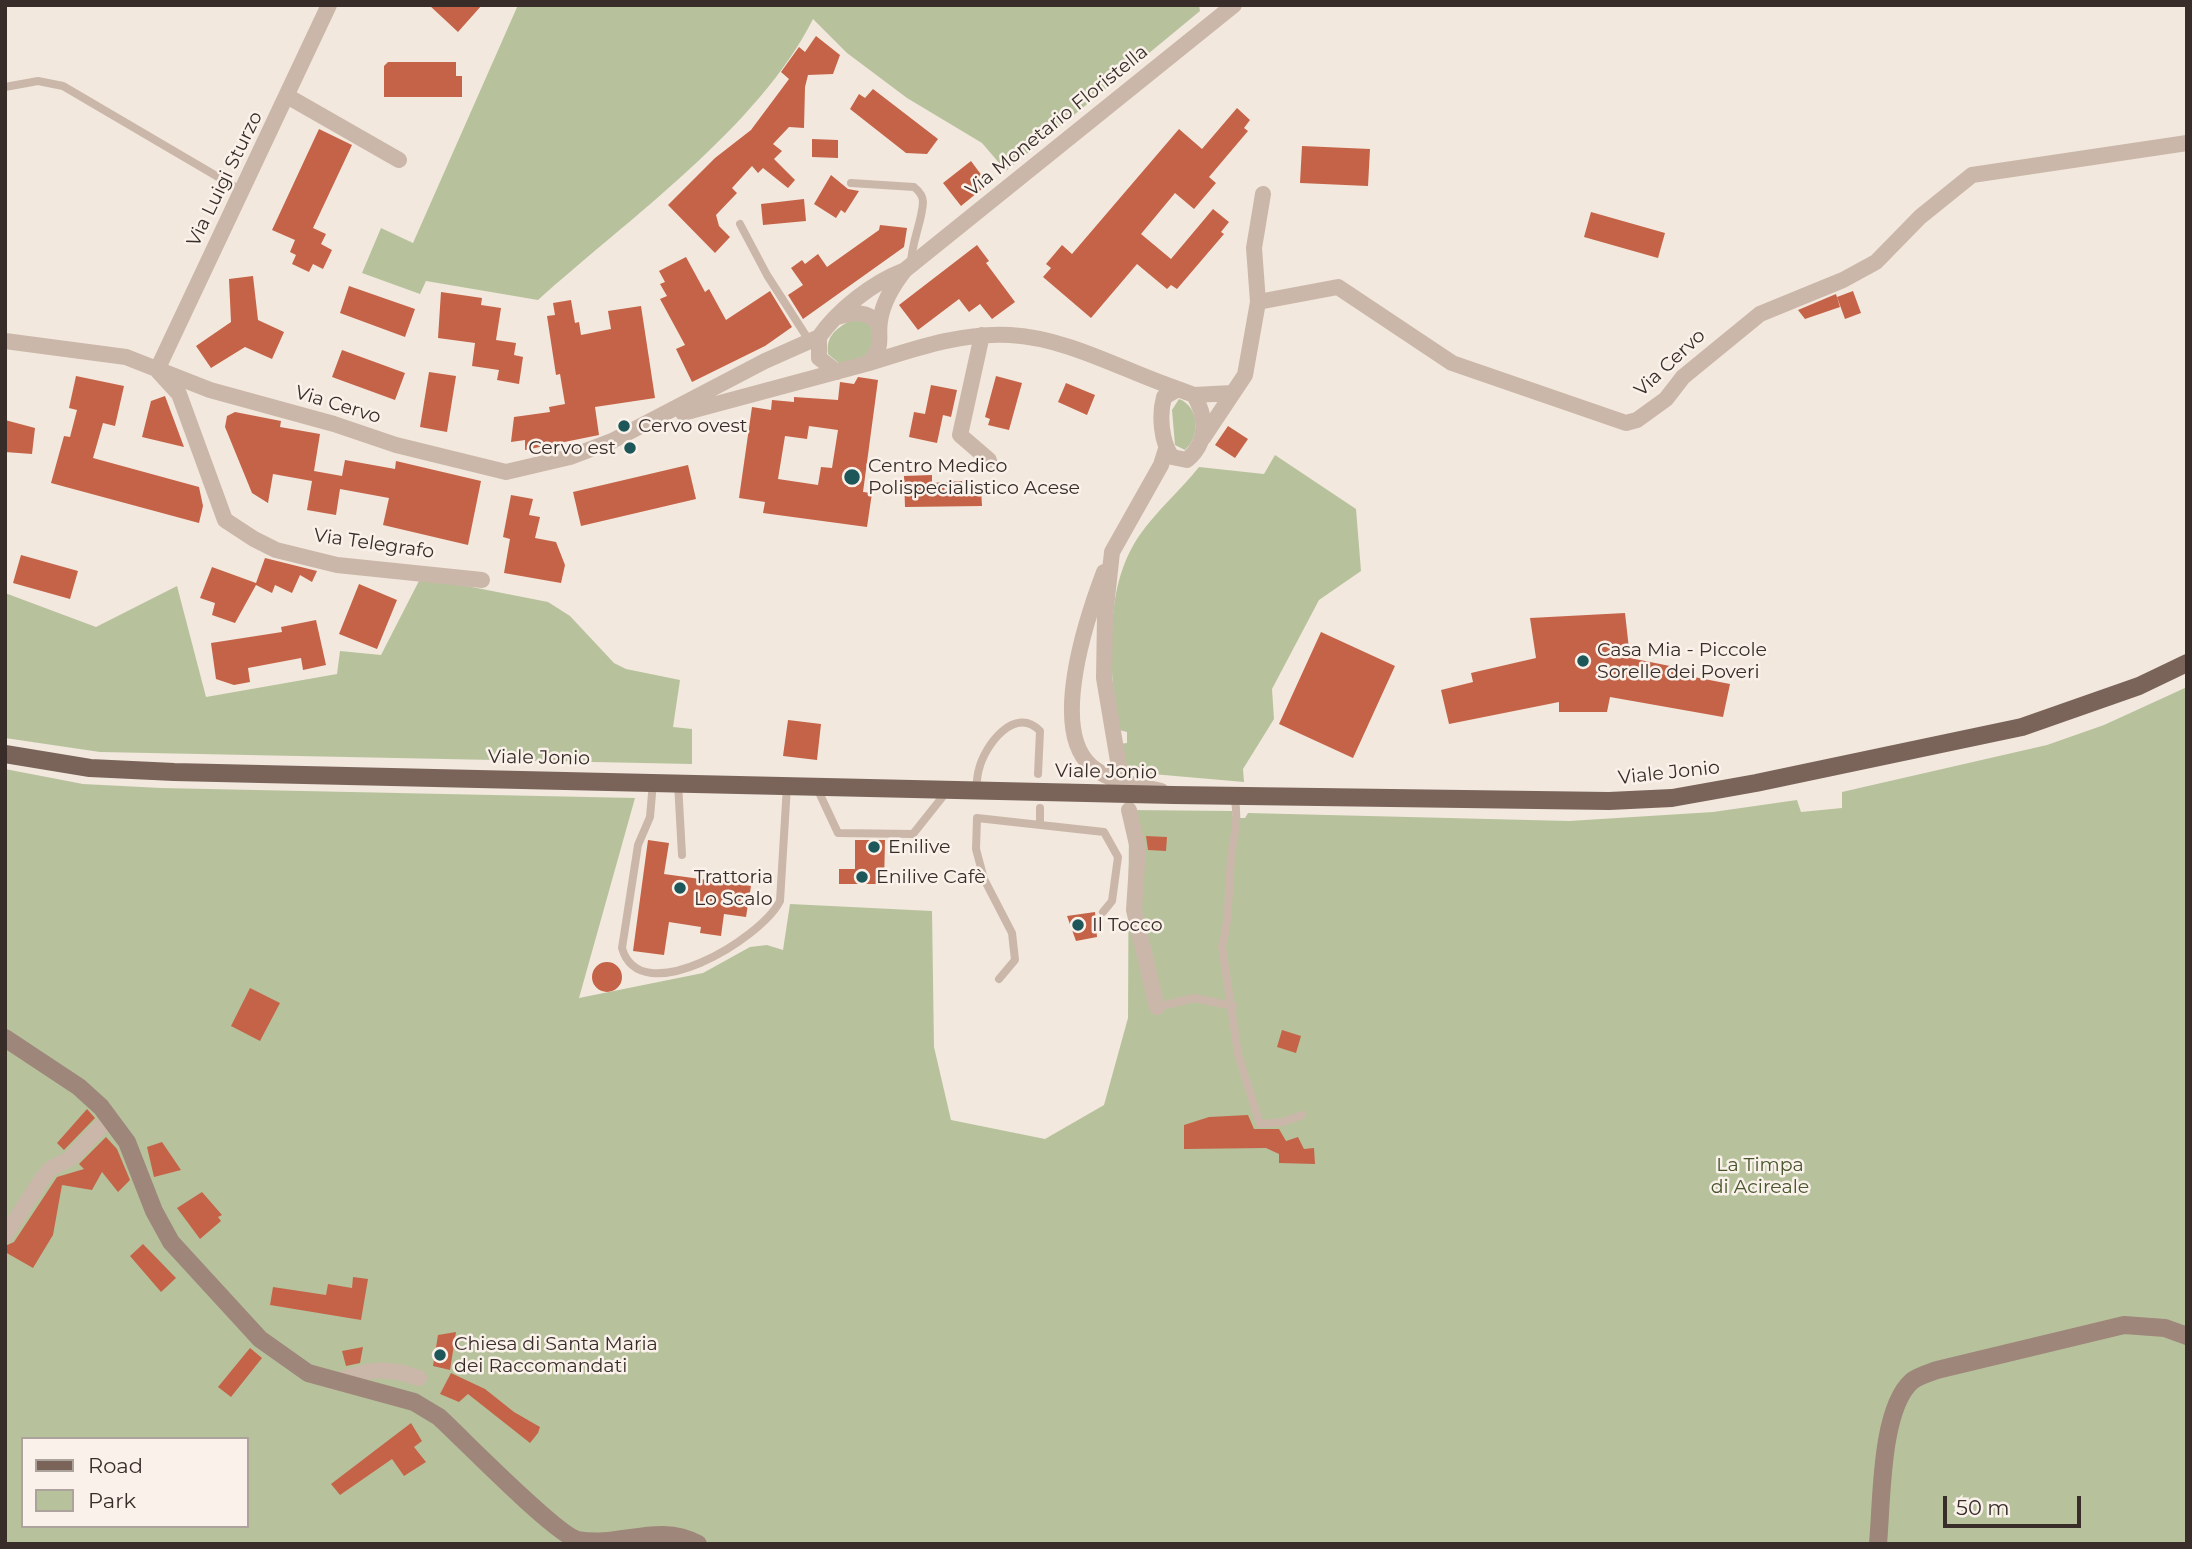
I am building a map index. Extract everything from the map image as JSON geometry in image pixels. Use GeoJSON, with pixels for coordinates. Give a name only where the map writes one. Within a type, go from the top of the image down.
{"type":"FeatureCollection","features":[{"type":"Feature","properties":{"kind":"main road","name":"Viale Jonio"},"geometry":{"type":"LineString","coordinates":[[5,754],[90,768],[174,772],[1173,795],[1609,801],[1672,798],[1756,783],[2022,727],[2126,691],[2187,663]]}},
{"type":"Feature","properties":{"kind":"street","name":"Via Luigi Sturzo"},"geometry":{"type":"LineString","coordinates":[[157,370],[329,5]]}},
{"type":"Feature","properties":{"kind":"street","name":"Via Monetario Floristella"},"geometry":{"type":"LineString","coordinates":[[908,267],[1223,9]]}},
{"type":"Feature","properties":{"kind":"street"},"geometry":{"type":"LineString","coordinates":[[287,96],[399,160]]}},
{"type":"Feature","properties":{"kind":"street","name":"Via Cervo"},"geometry":{"type":"LineString","coordinates":[[1258,302],[1338,287],[1452,363],[1626,423],[1637,420],[1666,399],[1683,377],[1760,314],[1843,280],[1876,262],[1930,209],[1972,175],[2187,143]]}},
{"type":"Feature","properties":{"kind":"street"},"geometry":{"type":"LineString","coordinates":[[1144,496],[1199,450],[1203,438],[1245,375],[1258,302],[1254,248],[1263,194]]}},
{"type":"Feature","properties":{"kind":"street"},"geometry":{"type":"LineString","coordinates":[[655,421],[814,339],[887,277],[908,267]]}},
{"type":"Feature","properties":{"kind":"street"},"geometry":{"type":"LineString","coordinates":[[869,363],[882,342],[880,327],[884,303],[908,267]]}},
{"type":"Feature","properties":{"kind":"street"},"geometry":{"type":"LineString","coordinates":[[837,317],[857,312],[866,314],[880,327],[917,348]]}},
{"type":"Feature","properties":{"kind":"street"},"geometry":{"type":"LineString","coordinates":[[655,421],[917,348],[982,335],[1012,334],[1044,340],[1083,352],[1130,373],[1194,395],[1233,393]]}},
{"type":"Feature","properties":{"kind":"street"},"geometry":{"type":"LineString","coordinates":[[982,335],[960,435],[989,460]]}},
{"type":"Feature","properties":{"kind":"street"},"geometry":{"type":"LineString","coordinates":[[814,339],[819,358],[837,372]]}},
{"type":"Feature","properties":{"kind":"street","name":"Via Cervo"},"geometry":{"type":"LineString","coordinates":[[5,341],[126,357],[210,390],[334,424],[396,445],[506,471],[570,457],[655,421]]}},
{"type":"Feature","properties":{"kind":"street","name":"Via Telegrafo"},"geometry":{"type":"LineString","coordinates":[[157,370],[178,394],[225,520],[254,539],[276,550],[337,565],[482,580]]}},
{"type":"Feature","properties":{"kind":"street"},"geometry":{"type":"LineString","coordinates":[[1130,373],[1151,391],[1161,410]]}},
{"type":"Feature","properties":{"kind":"street"},"geometry":{"type":"LineString","coordinates":[[1178,389],[1164,397],[1161,410],[1166,449],[1172,457],[1187,460]]}},
{"type":"Feature","properties":{"kind":"street"},"geometry":{"type":"LineString","coordinates":[[1194,395],[1202,409],[1203,438]]}},
{"type":"Feature","properties":{"kind":"street"},"geometry":{"type":"LineString","coordinates":[[1166,449],[1144,496],[1112,552],[1082,641],[1071,713],[1074,739],[1088,764],[1104,776],[1173,795]]}},
{"type":"Feature","properties":{"kind":"street"},"geometry":{"type":"LineString","coordinates":[[1112,552],[1105,617],[1104,678],[1120,773]]}},
{"type":"Feature","properties":{"kind":"street"},"geometry":{"type":"LineString","coordinates":[[1129,810],[1138,849],[1133,910],[1157,1007]]}},
{"type":"Feature","properties":{"kind":"street"},"geometry":{"type":"LineString","coordinates":[[5,1038],[79,1087],[110,1117],[127,1142],[153,1211],[171,1242],[260,1339],[291,1364],[335,1382],[414,1402],[439,1417],[568,1536],[610,1542],[659,1532],[686,1537],[698,1544]]}},
{"type":"Feature","properties":{"kind":"street"},"geometry":{"type":"LineString","coordinates":[[5,1236],[33,1188],[50,1169],[71,1158],[110,1117]]}},
{"type":"Feature","properties":{"kind":"street"},"geometry":{"type":"LineString","coordinates":[[1878,1544],[1891,1421],[1900,1397],[1913,1380],[1937,1370],[2124,1325],[2165,1328],[2187,1336]]}},
{"type":"Feature","properties":{"kind":"street"},"geometry":{"type":"LineString","coordinates":[[335,1382],[377,1368],[396,1370],[419,1378]]}},
{"type":"Feature","properties":{"kind":"lane"},"geometry":{"type":"LineString","coordinates":[[5,93],[38,81],[63,86],[242,191]]}},
{"type":"Feature","properties":{"kind":"lane"},"geometry":{"type":"LineString","coordinates":[[5,87],[17,87]]}},
{"type":"Feature","properties":{"kind":"lane"},"geometry":{"type":"LineString","coordinates":[[850,183],[914,187],[920,192],[923,200],[908,267]]}},
{"type":"Feature","properties":{"kind":"lane"},"geometry":{"type":"LineString","coordinates":[[740,224],[814,339]]}},
{"type":"Feature","properties":{"kind":"lane"},"geometry":{"type":"LineString","coordinates":[[976,790],[978,770],[984,755],[998,733],[1013,724],[1033,724],[1040,731],[1038,774]]}},
{"type":"Feature","properties":{"kind":"lane"},"geometry":{"type":"LineString","coordinates":[[653,782],[650,817],[638,845],[622,948],[625,960],[635,970],[648,972],[680,970],[720,954],[756,932],[774,913],[780,901],[787,786]]}},
{"type":"Feature","properties":{"kind":"lane"},"geometry":{"type":"LineString","coordinates":[[678,783],[682,855]]}},
{"type":"Feature","properties":{"kind":"lane"},"geometry":{"type":"LineString","coordinates":[[816,786],[838,833],[913,834],[948,790]]}},
{"type":"Feature","properties":{"kind":"lane"},"geometry":{"type":"LineString","coordinates":[[1234,796],[1239,818],[1231,856],[1226,930],[1222,946],[1238,1054],[1260,1124],[1283,1122],[1302,1115]]}},
{"type":"Feature","properties":{"kind":"lane"},"geometry":{"type":"LineString","coordinates":[[1040,808],[1040,825]]}},
{"type":"Feature","properties":{"kind":"lane"},"geometry":{"type":"LineString","coordinates":[[999,979],[1015,960],[1012,933],[984,879],[976,849],[977,818],[1104,832],[1118,857],[1112,901],[1104,912]]}},
{"type":"Feature","properties":{"kind":"lane"},"geometry":{"type":"LineString","coordinates":[[1157,1007],[1194,998],[1233,1006]]}},
{"type":"Feature","properties":{"kind":"green space"},"geometry":{"type":"Polygon","coordinates":[[[518,5],[1199,5],[1200,11],[1006,171],[982,143],[907,98],[847,53],[813,19],[789,59],[760,97],[726,134],[689,170],[538,300],[426,281],[420,294],[362,273],[381,228],[413,243],[518,5]]]}},
{"type":"Feature","properties":{"kind":"green space"},"geometry":{"type":"Polygon","coordinates":[[[849,321],[864,321],[871,325],[875,341],[865,357],[840,364],[828,354],[828,343],[836,331],[849,321]]]}},
{"type":"Feature","properties":{"kind":"green space"},"geometry":{"type":"Polygon","coordinates":[[[1179,399],[1191,408],[1196,422],[1194,438],[1185,450],[1175,445],[1172,410],[1179,399]]]}},
{"type":"Feature","properties":{"kind":"green space"},"geometry":{"type":"Polygon","coordinates":[[[1275,455],[1356,509],[1361,571],[1319,600],[1272,689],[1274,719],[1243,769],[1244,782],[1141,773],[1124,764],[1118,744],[1127,743],[1127,732],[1115,729],[1112,630],[1119,581],[1127,558],[1146,527],[1199,467],[1264,474],[1275,455]]]}},
{"type":"Feature","properties":{"kind":"green space"},"geometry":{"type":"Polygon","coordinates":[[[421,577],[548,602],[570,616],[614,663],[626,669],[680,680],[673,727],[692,729],[692,764],[100,752],[5,738],[5,593],[96,627],[177,586],[206,697],[337,674],[340,651],[381,655],[421,577]]]}},
{"type":"Feature","properties":{"kind":"green space","name":"La Timpa di Acireale"},"geometry":{"type":"Polygon","coordinates":[[[2187,687],[2187,1544],[5,1544],[5,769],[83,784],[161,788],[635,798],[579,998],[703,973],[750,947],[767,945],[783,950],[790,904],[932,911],[934,1047],[951,1120],[1045,1139],[1104,1105],[1128,1018],[1129,810],[1232,811],[1233,818],[1245,818],[1248,813],[1569,821],[1713,812],[1797,800],[1801,812],[1842,808],[1842,792],[2047,745],[2104,725],[2187,687]]]}},
{"type":"Feature","properties":{"kind":"building"},"geometry":{"type":"Polygon","coordinates":[[[429,5],[482,5],[458,32],[429,5]]]}},
{"type":"Feature","properties":{"kind":"building"},"geometry":{"type":"Polygon","coordinates":[[[816,36],[840,55],[833,74],[808,75],[804,128],[789,127],[773,144],[782,151],[774,159],[795,180],[788,188],[763,168],[758,173],[752,166],[732,188],[737,193],[716,215],[719,226],[730,237],[715,253],[668,205],[715,158],[751,130],[789,79],[781,72],[799,47],[805,52],[816,36]]]}},
{"type":"Feature","properties":{"kind":"building"},"geometry":{"type":"Polygon","coordinates":[[[388,62],[456,62],[456,76],[462,76],[462,97],[384,97],[384,66],[388,62]]]}},
{"type":"Feature","properties":{"kind":"building"},"geometry":{"type":"Polygon","coordinates":[[[873,89],[938,139],[927,154],[906,153],[850,109],[859,94],[865,98],[873,89]]]}},
{"type":"Feature","properties":{"kind":"building"},"geometry":{"type":"Polygon","coordinates":[[[1237,108],[1250,120],[1244,128],[1248,131],[1209,177],[1216,183],[1194,209],[1175,193],[1141,234],[1171,259],[1213,209],[1229,222],[1221,232],[1224,234],[1177,289],[1171,285],[1167,289],[1137,264],[1091,318],[1043,277],[1051,268],[1046,264],[1062,245],[1072,254],[1179,129],[1202,149],[1237,108]]]}},
{"type":"Feature","properties":{"kind":"building"},"geometry":{"type":"Polygon","coordinates":[[[319,129],[352,145],[313,228],[326,234],[321,244],[332,250],[323,269],[313,264],[309,272],[292,264],[296,255],[290,252],[295,240],[272,230],[319,129]]]}},
{"type":"Feature","properties":{"kind":"building"},"geometry":{"type":"Polygon","coordinates":[[[812,139],[838,140],[838,158],[812,157],[812,139]]]}},
{"type":"Feature","properties":{"kind":"building"},"geometry":{"type":"Polygon","coordinates":[[[1302,146],[1370,149],[1368,186],[1300,183],[1302,146]]]}},
{"type":"Feature","properties":{"kind":"building"},"geometry":{"type":"Polygon","coordinates":[[[971,161],[988,184],[961,206],[943,183],[971,161]]]}},
{"type":"Feature","properties":{"kind":"building"},"geometry":{"type":"Polygon","coordinates":[[[831,175],[848,189],[859,191],[845,213],[841,210],[836,218],[814,204],[831,175]]]}},
{"type":"Feature","properties":{"kind":"building"},"geometry":{"type":"Polygon","coordinates":[[[804,199],[806,221],[763,225],[761,204],[804,199]]]}},
{"type":"Feature","properties":{"kind":"building"},"geometry":{"type":"Polygon","coordinates":[[[1591,212],[1665,233],[1658,258],[1584,237],[1591,212]]]}},
{"type":"Feature","properties":{"kind":"building"},"geometry":{"type":"Polygon","coordinates":[[[880,225],[907,228],[904,247],[803,319],[788,295],[803,285],[791,268],[802,260],[805,264],[818,254],[827,267],[879,230],[880,225]]]}},
{"type":"Feature","properties":{"kind":"building"},"geometry":{"type":"Polygon","coordinates":[[[977,245],[989,261],[986,263],[1015,302],[992,319],[980,304],[969,312],[959,299],[918,330],[899,305],[977,245]]]}},
{"type":"Feature","properties":{"kind":"building"},"geometry":{"type":"Polygon","coordinates":[[[686,257],[705,292],[709,289],[726,320],[770,291],[792,327],[765,346],[692,382],[676,349],[685,345],[660,299],[667,296],[660,284],[665,282],[659,271],[686,257]]]}},
{"type":"Feature","properties":{"kind":"building"},"geometry":{"type":"Polygon","coordinates":[[[253,276],[258,320],[284,332],[272,359],[245,347],[211,368],[196,346],[231,322],[229,279],[253,276]]]}},
{"type":"Feature","properties":{"kind":"building"},"geometry":{"type":"Polygon","coordinates":[[[349,286],[415,309],[405,337],[340,313],[349,286]]]}},
{"type":"Feature","properties":{"kind":"building"},"geometry":{"type":"Polygon","coordinates":[[[1853,291],[1861,313],[1845,319],[1837,297],[1853,291]]]}},
{"type":"Feature","properties":{"kind":"building"},"geometry":{"type":"Polygon","coordinates":[[[441,292],[482,298],[481,305],[501,308],[496,340],[516,343],[514,355],[523,357],[519,384],[497,380],[499,370],[472,366],[475,343],[438,338],[441,292]]]}},
{"type":"Feature","properties":{"kind":"building"},"geometry":{"type":"Polygon","coordinates":[[[1836,294],[1840,307],[1805,319],[1798,310],[1836,294]]]}},
{"type":"Feature","properties":{"kind":"building"},"geometry":{"type":"Polygon","coordinates":[[[571,300],[575,323],[579,322],[581,335],[611,329],[608,311],[641,306],[655,398],[595,407],[599,435],[525,450],[525,440],[511,442],[514,417],[550,412],[549,407],[565,404],[560,374],[556,375],[547,316],[555,315],[553,303],[571,300]]]}},
{"type":"Feature","properties":{"kind":"building"},"geometry":{"type":"Polygon","coordinates":[[[342,350],[405,373],[395,400],[332,377],[342,350]]]}},
{"type":"Feature","properties":{"kind":"building"},"geometry":{"type":"Polygon","coordinates":[[[429,372],[456,376],[447,432],[420,427],[429,372]]]}},
{"type":"Feature","properties":{"kind":"building"},"geometry":{"type":"Polygon","coordinates":[[[76,376],[124,386],[115,426],[103,423],[93,458],[199,487],[203,506],[199,523],[51,483],[64,436],[70,437],[77,410],[69,408],[76,376]]]}},
{"type":"Feature","properties":{"kind":"building"},"geometry":{"type":"Polygon","coordinates":[[[996,376],[1022,383],[1009,430],[988,425],[990,419],[985,417],[996,376]]]}},
{"type":"Feature","properties":{"kind":"building"},"geometry":{"type":"Polygon","coordinates":[[[858,377],[878,380],[863,492],[872,493],[867,527],[763,513],[765,502],[739,498],[752,407],[771,410],[772,400],[794,402],[794,397],[838,400],[840,382],[854,384],[858,377]],[[809,426],[807,439],[785,436],[778,479],[818,485],[821,467],[832,468],[838,430],[809,426]]]}},
{"type":"Feature","properties":{"kind":"building"},"geometry":{"type":"Polygon","coordinates":[[[1066,383],[1095,395],[1087,415],[1058,402],[1066,383]]]}},
{"type":"Feature","properties":{"kind":"building"},"geometry":{"type":"Polygon","coordinates":[[[931,385],[957,390],[951,417],[943,415],[937,443],[909,437],[914,412],[925,414],[931,385]]]}},
{"type":"Feature","properties":{"kind":"building"},"geometry":{"type":"Polygon","coordinates":[[[165,396],[184,447],[142,437],[151,401],[165,396]]]}},
{"type":"Feature","properties":{"kind":"building"},"geometry":{"type":"Polygon","coordinates":[[[235,412],[281,421],[280,427],[320,434],[314,471],[342,476],[345,460],[395,469],[396,461],[481,481],[468,545],[383,525],[389,498],[340,489],[336,515],[307,510],[312,481],[273,474],[268,503],[252,493],[225,427],[227,416],[235,412]]]}},
{"type":"Feature","properties":{"kind":"building"},"geometry":{"type":"Polygon","coordinates":[[[5,420],[35,428],[32,454],[5,452],[5,420]]]}},
{"type":"Feature","properties":{"kind":"building"},"geometry":{"type":"Polygon","coordinates":[[[1228,426],[1248,439],[1235,458],[1215,445],[1228,426]]]}},
{"type":"Feature","properties":{"kind":"building"},"geometry":{"type":"Polygon","coordinates":[[[688,465],[696,499],[581,526],[573,492],[688,465]]]}},
{"type":"Feature","properties":{"kind":"building"},"geometry":{"type":"Polygon","coordinates":[[[932,475],[932,483],[962,481],[963,490],[981,489],[982,506],[905,507],[904,476],[932,475]]]}},
{"type":"Feature","properties":{"kind":"building"},"geometry":{"type":"Polygon","coordinates":[[[511,495],[533,499],[529,515],[540,517],[535,538],[556,542],[565,565],[561,583],[504,573],[510,539],[503,537],[511,495]]]}},
{"type":"Feature","properties":{"kind":"building"},"geometry":{"type":"Polygon","coordinates":[[[21,555],[78,571],[70,599],[13,583],[21,555]]]}},
{"type":"Feature","properties":{"kind":"building"},"geometry":{"type":"Polygon","coordinates":[[[265,558],[317,571],[312,582],[300,575],[292,593],[275,585],[272,593],[256,585],[235,623],[212,615],[215,603],[200,598],[212,567],[256,583],[265,558]]]}},
{"type":"Feature","properties":{"kind":"building"},"geometry":{"type":"Polygon","coordinates":[[[359,584],[397,600],[377,649],[339,634],[359,584]]]}},
{"type":"Feature","properties":{"kind":"building","name":"Casa Mia - Piccole Sorelle dei Poveri"},"geometry":{"type":"Polygon","coordinates":[[[1625,613],[1630,658],[1695,671],[1694,677],[1730,684],[1723,717],[1610,697],[1607,712],[1559,712],[1559,702],[1449,724],[1441,690],[1473,682],[1471,673],[1536,658],[1530,618],[1625,613]]]}},
{"type":"Feature","properties":{"kind":"building"},"geometry":{"type":"Polygon","coordinates":[[[316,620],[326,665],[303,670],[301,658],[248,668],[250,682],[234,685],[216,679],[211,643],[282,632],[281,627],[316,620]]]}},
{"type":"Feature","properties":{"kind":"building"},"geometry":{"type":"Polygon","coordinates":[[[1321,632],[1395,666],[1353,758],[1279,724],[1321,632]]]}},
{"type":"Feature","properties":{"kind":"building"},"geometry":{"type":"Polygon","coordinates":[[[788,720],[821,724],[817,760],[783,756],[788,720]]]}},
{"type":"Feature","properties":{"kind":"building"},"geometry":{"type":"Polygon","coordinates":[[[1146,836],[1167,837],[1166,851],[1148,850],[1146,836]]]}},
{"type":"Feature","properties":{"kind":"building"},"geometry":{"type":"Polygon","coordinates":[[[648,840],[669,843],[664,874],[751,886],[746,917],[724,914],[721,936],[700,933],[701,927],[669,922],[664,955],[633,951],[648,840]]]}},
{"type":"Feature","properties":{"kind":"building"},"geometry":{"type":"Polygon","coordinates":[[[855,840],[885,840],[884,884],[839,884],[839,869],[855,869],[855,840]]]}},
{"type":"Feature","properties":{"kind":"building"},"geometry":{"type":"Polygon","coordinates":[[[1095,912],[1097,937],[1076,941],[1067,916],[1095,912]]]}},
{"type":"Feature","properties":{"kind":"building"},"geometry":{"type":"Polygon","coordinates":[[[607,962],[618,966],[622,977],[618,988],[607,992],[596,988],[592,977],[596,966],[607,962]]]}},
{"type":"Feature","properties":{"kind":"building"},"geometry":{"type":"Polygon","coordinates":[[[250,988],[280,1003],[260,1041],[231,1026],[250,988]]]}},
{"type":"Feature","properties":{"kind":"building"},"geometry":{"type":"Polygon","coordinates":[[[1282,1030],[1301,1036],[1296,1053],[1277,1047],[1282,1030]]]}},
{"type":"Feature","properties":{"kind":"building"},"geometry":{"type":"Polygon","coordinates":[[[87,1109],[95,1118],[64,1150],[57,1143],[87,1109]]]}},
{"type":"Feature","properties":{"kind":"building"},"geometry":{"type":"Polygon","coordinates":[[[1248,1115],[1254,1129],[1279,1129],[1286,1141],[1298,1137],[1304,1149],[1314,1148],[1315,1164],[1279,1163],[1279,1154],[1266,1148],[1184,1149],[1184,1125],[1209,1117],[1248,1115]]]}},
{"type":"Feature","properties":{"kind":"building"},"geometry":{"type":"Polygon","coordinates":[[[106,1137],[117,1149],[130,1180],[118,1192],[102,1172],[92,1190],[62,1185],[53,1235],[33,1268],[5,1252],[5,1246],[14,1242],[57,1177],[84,1169],[79,1164],[106,1137]]]}},
{"type":"Feature","properties":{"kind":"building"},"geometry":{"type":"Polygon","coordinates":[[[162,1142],[181,1170],[154,1177],[147,1147],[162,1142]]]}},
{"type":"Feature","properties":{"kind":"building"},"geometry":{"type":"Polygon","coordinates":[[[202,1192],[222,1215],[218,1217],[221,1221],[200,1239],[177,1208],[202,1192]]]}},
{"type":"Feature","properties":{"kind":"building"},"geometry":{"type":"Polygon","coordinates":[[[143,1244],[176,1278],[161,1292],[130,1256],[143,1244]]]}},
{"type":"Feature","properties":{"kind":"building"},"geometry":{"type":"Polygon","coordinates":[[[353,1277],[368,1279],[361,1320],[270,1305],[273,1287],[326,1295],[328,1284],[352,1288],[353,1277]]]}},
{"type":"Feature","properties":{"kind":"building","name":"Chiesa di Santa Maria dei Raccomandati"},"geometry":{"type":"Polygon","coordinates":[[[456,1332],[450,1370],[433,1366],[438,1335],[456,1332]]]}},
{"type":"Feature","properties":{"kind":"building"},"geometry":{"type":"Polygon","coordinates":[[[363,1347],[360,1363],[346,1366],[342,1351],[363,1347]]]}},
{"type":"Feature","properties":{"kind":"building"},"geometry":{"type":"Polygon","coordinates":[[[250,1348],[262,1358],[231,1397],[218,1387],[250,1348]]]}},
{"type":"Feature","properties":{"kind":"building"},"geometry":{"type":"Polygon","coordinates":[[[451,1373],[485,1389],[514,1412],[540,1427],[538,1433],[530,1443],[468,1394],[459,1402],[440,1394],[451,1373]]]}},
{"type":"Feature","properties":{"kind":"building"},"geometry":{"type":"Polygon","coordinates":[[[411,1423],[422,1441],[414,1447],[426,1462],[404,1476],[392,1459],[340,1495],[331,1484],[411,1423]]]}},
{"type":"Feature","properties":{"kind":"place","name":"Cervo ovest"},"geometry":{"type":"Point","coordinates":[624,426]}},
{"type":"Feature","properties":{"kind":"place","name":"Cervo est"},"geometry":{"type":"Point","coordinates":[630,448]}},
{"type":"Feature","properties":{"kind":"place","name":"Centro Medico Polispecialistico Acese"},"geometry":{"type":"Point","coordinates":[852,477]}},
{"type":"Feature","properties":{"kind":"place","name":"Casa Mia - Piccole Sorelle dei Poveri"},"geometry":{"type":"Point","coordinates":[1583,661]}},
{"type":"Feature","properties":{"kind":"place","name":"Enilive"},"geometry":{"type":"Point","coordinates":[874,847]}},
{"type":"Feature","properties":{"kind":"place","name":"Enilive Cafè"},"geometry":{"type":"Point","coordinates":[862,877]}},
{"type":"Feature","properties":{"kind":"place","name":"Trattoria Lo Scalo"},"geometry":{"type":"Point","coordinates":[680,888]}},
{"type":"Feature","properties":{"kind":"place","name":"Il Tocco"},"geometry":{"type":"Point","coordinates":[1078,925]}},
{"type":"Feature","properties":{"kind":"place","name":"Chiesa di Santa Maria dei Raccomandati"},"geometry":{"type":"Point","coordinates":[440,1355]}}]}
